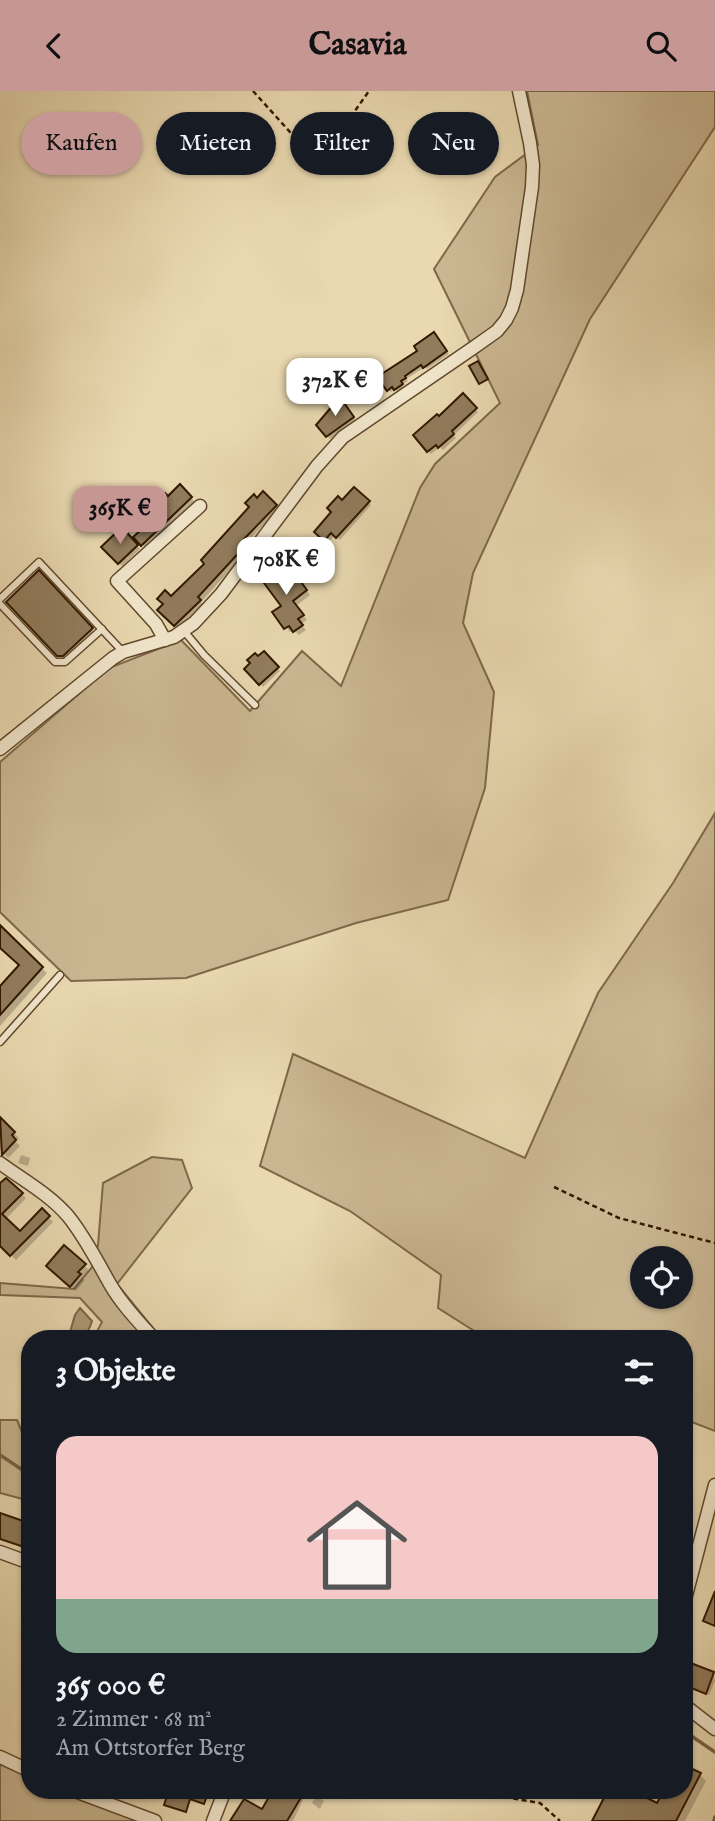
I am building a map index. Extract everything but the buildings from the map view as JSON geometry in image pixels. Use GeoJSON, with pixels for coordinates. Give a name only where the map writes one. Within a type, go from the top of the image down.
{"type":"FeatureCollection","features":[{"type":"Feature","properties":{"kind":"street"},"geometry":{"type":"LineString","coordinates":[[0,749],[123,652],[165,640],[184,631],[221,594],[317,467],[343,437],[497,331],[506,320],[517,290],[532,187],[533,166],[519,91]]}},
{"type":"Feature","properties":{"kind":"street"},"geometry":{"type":"LineString","coordinates":[[165,640],[156,624],[117,581],[200,506]]}},
{"type":"Feature","properties":{"kind":"street"},"geometry":{"type":"LineString","coordinates":[[0,1163],[61,1208],[89,1245],[112,1287],[147,1330]]}},
{"type":"Feature","properties":{"kind":"street"},"geometry":{"type":"LineString","coordinates":[[693,1569],[715,1485]]}},
{"type":"Feature","properties":{"kind":"street"},"geometry":{"type":"LineString","coordinates":[[0,1552],[21,1560]]}},
{"type":"Feature","properties":{"kind":"street"},"geometry":{"type":"LineString","coordinates":[[693,1712],[715,1729]]}},
{"type":"Feature","properties":{"kind":"street"},"geometry":{"type":"LineString","coordinates":[[0,1757],[21,1767]]}},
{"type":"Feature","properties":{"kind":"street"},"geometry":{"type":"LineString","coordinates":[[96,1799],[155,1821]]}},
{"type":"Feature","properties":{"kind":"street"},"geometry":{"type":"LineString","coordinates":[[213,1821],[222,1799]]}},
{"type":"Feature","properties":{"kind":"lane"},"geometry":{"type":"LineString","coordinates":[[102,629],[65,662],[55,662],[0,601],[39,562],[102,629],[123,652]]}},
{"type":"Feature","properties":{"kind":"lane"},"geometry":{"type":"LineString","coordinates":[[184,631],[204,655],[255,705]]}},
{"type":"Feature","properties":{"kind":"lane"},"geometry":{"type":"LineString","coordinates":[[0,1042],[60,975]]}},
{"type":"Feature","properties":{"kind":"path"},"geometry":{"type":"LineString","coordinates":[[253,91],[309,152],[320,156],[326,152],[369,91]]}},
{"type":"Feature","properties":{"kind":"path"},"geometry":{"type":"LineString","coordinates":[[554,1187],[619,1218],[715,1243]]}},
{"type":"Feature","properties":{"kind":"path"},"geometry":{"type":"LineString","coordinates":[[516,1799],[540,1803],[560,1821]]}},
{"type":"Feature","properties":{"kind":"shaded area"},"geometry":{"type":"Polygon","coordinates":[[[527,91],[715,91],[715,127],[590,319],[473,573],[463,623],[494,692],[485,788],[448,900],[356,923],[186,978],[71,981],[0,912],[0,762],[109,668],[181,640],[250,711],[302,651],[341,686],[420,488],[435,464],[500,403],[434,269],[495,177],[538,145],[527,91]]]}},
{"type":"Feature","properties":{"kind":"shaded area"},"geometry":{"type":"Polygon","coordinates":[[[715,813],[715,1431],[693,1422],[693,1330],[473,1330],[438,1308],[441,1275],[350,1211],[260,1166],[293,1054],[525,1158],[598,993],[673,883],[715,813]]]}},
{"type":"Feature","properties":{"kind":"shaded area"},"geometry":{"type":"Polygon","coordinates":[[[152,1157],[182,1160],[192,1188],[117,1284],[155,1330],[98,1330],[102,1322],[80,1298],[0,1295],[0,1283],[74,1289],[93,1266],[98,1245],[103,1183],[152,1157]]]}},
{"type":"Feature","properties":{"kind":"shaded area"},"geometry":{"type":"Polygon","coordinates":[[[80,1308],[92,1321],[88,1330],[71,1330],[80,1308]]]}},
{"type":"Feature","properties":{"kind":"shaded area"},"geometry":{"type":"Polygon","coordinates":[[[0,1420],[17,1420],[21,1430],[21,1499],[0,1493],[0,1420]]]}},
{"type":"Feature","properties":{"kind":"shaded area"},"geometry":{"type":"Polygon","coordinates":[[[0,1761],[21,1770],[21,1799],[91,1799],[145,1821],[0,1821],[0,1761]]]}},
{"type":"Feature","properties":{"kind":"waterway"},"geometry":{"type":"LineString","coordinates":[[0,1455],[21,1469]]}},
{"type":"Feature","properties":{"kind":"waterway"},"geometry":{"type":"LineString","coordinates":[[693,1737],[715,1752]]}},
{"type":"Feature","properties":{"kind":"waterway"},"geometry":{"type":"LineString","coordinates":[[714,1821],[715,1817]]}}]}
